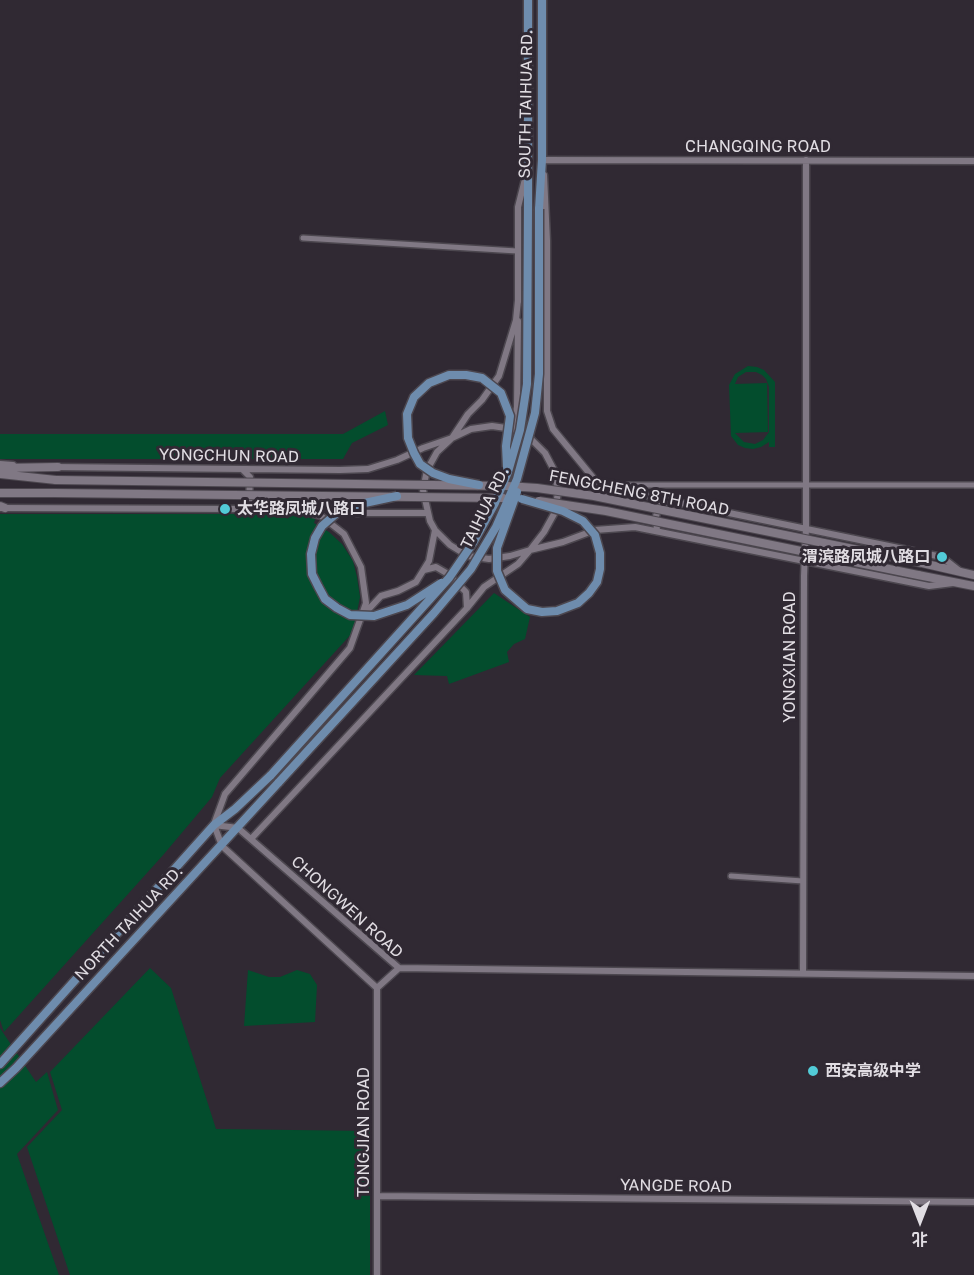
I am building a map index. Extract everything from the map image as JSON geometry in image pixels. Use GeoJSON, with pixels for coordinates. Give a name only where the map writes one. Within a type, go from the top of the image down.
{"type":"FeatureCollection","features":[{"type":"Feature","properties":{"kind":"main road","name":"SOUTH TAIHUA RD."},"geometry":{"type":"LineString","coordinates":[[528,0],[528,208]]}},
{"type":"Feature","properties":{"kind":"main road","name":"SOUTH TAIHUA RD."},"geometry":{"type":"LineString","coordinates":[[539,209],[542,160],[542,0]]}},
{"type":"Feature","properties":{"kind":"main road","name":"TAIHUA RD."},"geometry":{"type":"LineString","coordinates":[[271,775],[449,578],[473,543],[495,503],[508,472],[520,430],[527,384],[528,208]]}},
{"type":"Feature","properties":{"kind":"main road","name":"TAIHUA RD."},"geometry":{"type":"LineString","coordinates":[[279,782],[434,613],[471,569],[496,527],[517,479],[535,413],[539,374],[539,209]]}},
{"type":"Feature","properties":{"kind":"main road"},"geometry":{"type":"LineString","coordinates":[[479,485],[449,479],[433,472],[420,464],[414,453],[408,438],[407,414],[414,397],[429,383],[449,375],[466,375],[482,378],[501,393],[510,416],[506,446],[508,472]]}},
{"type":"Feature","properties":{"kind":"main road"},"geometry":{"type":"LineString","coordinates":[[522,500],[562,511],[583,521],[595,535],[600,553],[597,582],[578,603],[557,611],[542,612],[527,609],[505,590],[497,571],[497,548],[522,478],[524,458]]}},
{"type":"Feature","properties":{"kind":"main road"},"geometry":{"type":"LineString","coordinates":[[0,466],[58,468]]}},
{"type":"Feature","properties":{"kind":"main road","name":"FENGCHENG 8TH ROAD"},"geometry":{"type":"LineString","coordinates":[[0,474],[56,480],[479,485],[537,488],[594,496],[974,575]]}},
{"type":"Feature","properties":{"kind":"main road","name":"FENGCHENG 8TH ROAD"},"geometry":{"type":"LineString","coordinates":[[0,493],[397,496],[522,500],[617,513],[974,586]]}},
{"type":"Feature","properties":{"kind":"main road"},"geometry":{"type":"LineString","coordinates":[[397,496],[360,504],[338,513],[322,526],[310,554],[312,574],[325,599],[351,615],[374,616],[407,605],[449,578]]}},
{"type":"Feature","properties":{"kind":"main road","name":"NORTH TAIHUA RD."},"geometry":{"type":"LineString","coordinates":[[0,1064],[214,825],[235,809],[271,775]]}},
{"type":"Feature","properties":{"kind":"main road","name":"NORTH TAIHUA RD."},"geometry":{"type":"LineString","coordinates":[[0,1083],[279,782]]}},
{"type":"Feature","properties":{"kind":"street"},"geometry":{"type":"LineString","coordinates":[[513,429],[517,407],[518,207],[529,159]]}},
{"type":"Feature","properties":{"kind":"street"},"geometry":{"type":"LineString","coordinates":[[542,160],[546,194],[547,241],[547,411],[553,429],[599,485],[974,485]]}},
{"type":"Feature","properties":{"kind":"street","name":"CHANGQING ROAD"},"geometry":{"type":"LineString","coordinates":[[542,160],[974,160]]}},
{"type":"Feature","properties":{"kind":"street","name":"YONGXIAN ROAD"},"geometry":{"type":"LineString","coordinates":[[803,973],[807,528],[806,160]]}},
{"type":"Feature","properties":{"kind":"street"},"geometry":{"type":"LineString","coordinates":[[303,237],[517,251]]}},
{"type":"Feature","properties":{"kind":"street"},"geometry":{"type":"LineString","coordinates":[[518,300],[516,320],[499,376],[452,438],[437,452],[427,470],[423,490],[428,513],[435,530],[450,545],[468,555],[489,559],[530,550]]}},
{"type":"Feature","properties":{"kind":"street"},"geometry":{"type":"LineString","coordinates":[[251,839],[484,587],[518,564],[544,532],[554,514],[558,493],[555,472],[545,453],[531,439],[513,429],[492,426],[471,429],[452,438]]}},
{"type":"Feature","properties":{"kind":"street","name":"YONGCHUN ROAD"},"geometry":{"type":"LineString","coordinates":[[58,468],[369,469],[452,438]]}},
{"type":"Feature","properties":{"kind":"street"},"geometry":{"type":"LineString","coordinates":[[241,509],[249,502],[250,477],[243,470]]}},
{"type":"Feature","properties":{"kind":"street","name":"FENGCHENG 8TH ROAD"},"geometry":{"type":"LineString","coordinates":[[555,472],[574,479],[671,501],[942,557],[962,572]]}},
{"type":"Feature","properties":{"kind":"street"},"geometry":{"type":"LineString","coordinates":[[657,531],[656,516],[660,506],[671,501]]}},
{"type":"Feature","properties":{"kind":"street"},"geometry":{"type":"LineString","coordinates":[[2,508],[241,509],[283,506],[324,507],[357,513],[428,513]]}},
{"type":"Feature","properties":{"kind":"street"},"geometry":{"type":"LineString","coordinates":[[283,506],[321,516],[344,534],[361,567],[366,603],[350,648],[225,794],[214,825],[222,846],[377,988]]}},
{"type":"Feature","properties":{"kind":"street","name":"FENGCHENG 8TH ROAD"},"geometry":{"type":"LineString","coordinates":[[530,550],[564,542],[595,530],[635,527],[929,586],[957,583]]}},
{"type":"Feature","properties":{"kind":"street"},"geometry":{"type":"LineString","coordinates":[[357,627],[368,608],[381,596],[416,582],[429,561],[435,530]]}},
{"type":"Feature","properties":{"kind":"street"},"geometry":{"type":"LineString","coordinates":[[424,570],[436,567],[448,574],[466,592],[467,608]]}},
{"type":"Feature","properties":{"kind":"street"},"geometry":{"type":"LineString","coordinates":[[214,825],[238,828]]}},
{"type":"Feature","properties":{"kind":"street","name":"CHONGWEN ROAD"},"geometry":{"type":"LineString","coordinates":[[238,828],[399,968],[377,988]]}},
{"type":"Feature","properties":{"kind":"street"},"geometry":{"type":"LineString","coordinates":[[731,876],[803,881]]}},
{"type":"Feature","properties":{"kind":"street"},"geometry":{"type":"LineString","coordinates":[[399,968],[974,976]]}},
{"type":"Feature","properties":{"kind":"street","name":"TONGJIAN ROAD"},"geometry":{"type":"LineString","coordinates":[[377,988],[377,1275]]}},
{"type":"Feature","properties":{"kind":"street","name":"YANGDE ROAD"},"geometry":{"type":"LineString","coordinates":[[377,1196],[974,1202]]}},
{"type":"Feature","properties":{"kind":"green space"},"geometry":{"type":"Polygon","coordinates":[[[748,366],[757,367],[764,370],[775,382],[775,447],[769,447],[769,442],[753,449],[745,448],[738,445],[731,436],[729,385],[735,374],[748,366]],[[746,372],[738,377],[735,384],[767,383],[768,432],[735,433],[744,442],[755,444],[763,440],[769,432],[769,387],[766,379],[756,372],[746,372]]]}},
{"type":"Feature","properties":{"kind":"green space"},"geometry":{"type":"Polygon","coordinates":[[[385,411],[388,425],[352,443],[343,459],[0,459],[0,434],[343,434],[385,411]]]}},
{"type":"Feature","properties":{"kind":"green space"},"geometry":{"type":"Polygon","coordinates":[[[0,514],[317,514],[314,523],[329,532],[342,544],[353,561],[360,597],[354,631],[220,778],[212,797],[164,854],[4,1032],[0,1020],[0,514]]]}},
{"type":"Feature","properties":{"kind":"green space"},"geometry":{"type":"Polygon","coordinates":[[[494,593],[530,617],[525,639],[514,644],[507,652],[509,662],[449,684],[447,676],[414,675],[494,593]]]}},
{"type":"Feature","properties":{"kind":"green space"},"geometry":{"type":"Polygon","coordinates":[[[150,968],[171,988],[216,1129],[370,1131],[370,1275],[70,1275],[27,1147],[62,1110],[50,1072],[150,968]]]}},
{"type":"Feature","properties":{"kind":"green space"},"geometry":{"type":"Polygon","coordinates":[[[248,970],[269,977],[280,977],[297,970],[310,974],[317,985],[315,1022],[244,1026],[248,970]]]}},
{"type":"Feature","properties":{"kind":"green space"},"geometry":{"type":"Polygon","coordinates":[[[0,1028],[36,1082],[47,1072],[58,1110],[17,1154],[59,1275],[0,1275],[0,1028]]]}},
{"type":"Feature","properties":{"kind":"place","name":"太华路凤城八路口"},"geometry":{"type":"Point","coordinates":[225,509]}},
{"type":"Feature","properties":{"kind":"place","name":"渭滨路凤城八路口"},"geometry":{"type":"Point","coordinates":[942,557]}},
{"type":"Feature","properties":{"kind":"place","name":"西安高级中学"},"geometry":{"type":"Point","coordinates":[813,1071]}}]}
